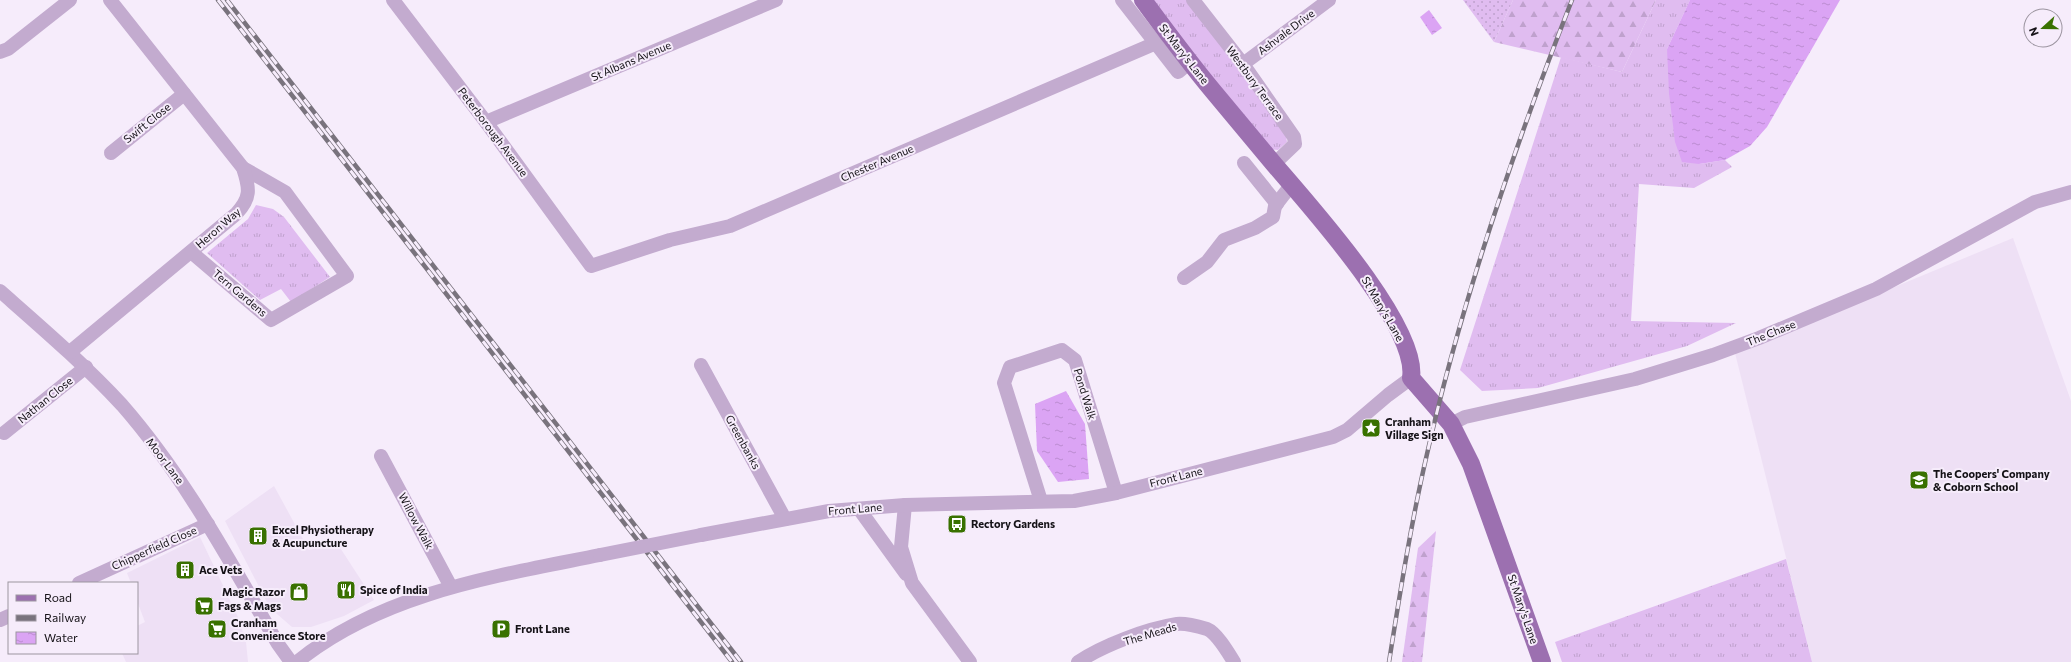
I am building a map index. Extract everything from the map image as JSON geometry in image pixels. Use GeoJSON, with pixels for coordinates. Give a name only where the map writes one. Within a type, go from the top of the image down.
{"type":"FeatureCollection","features":[{"type":"Feature","properties":{"kind":"main road","name":"St Mary's Lane"},"geometry":{"type":"LineString","coordinates":[[1143,0],[1190,62],[1349,254],[1376,292],[1398,330],[1408,352],[1413,368],[1411,378],[1451,424],[1471,464],[1542,662]]}},
{"type":"Feature","properties":{"kind":"street"},"geometry":{"type":"LineString","coordinates":[[0,52],[8,50],[70,0]]}},
{"type":"Feature","properties":{"kind":"street","name":"Heron Way"},"geometry":{"type":"LineString","coordinates":[[70,352],[191,252],[246,203],[249,186],[243,168],[110,0]]}},
{"type":"Feature","properties":{"kind":"street","name":"Peterborough Avenue"},"geometry":{"type":"LineString","coordinates":[[393,0],[486,122],[591,266]]}},
{"type":"Feature","properties":{"kind":"street","name":"St Albans Avenue"},"geometry":{"type":"LineString","coordinates":[[486,122],[776,0]]}},
{"type":"Feature","properties":{"kind":"street"},"geometry":{"type":"LineString","coordinates":[[1122,0],[1178,72],[1190,62]]}},
{"type":"Feature","properties":{"kind":"street","name":"Westbury Terrace"},"geometry":{"type":"LineString","coordinates":[[1193,0],[1243,64],[1294,137],[1295,144],[1292,149],[1274,164]]}},
{"type":"Feature","properties":{"kind":"street","name":"Ashvale Drive"},"geometry":{"type":"LineString","coordinates":[[1243,64],[1330,0]]}},
{"type":"Feature","properties":{"kind":"street","name":"Chester Avenue"},"geometry":{"type":"LineString","coordinates":[[591,266],[670,240],[730,226],[1156,43]]}},
{"type":"Feature","properties":{"kind":"street","name":"Swift Close"},"geometry":{"type":"LineString","coordinates":[[110,153],[184,94]]}},
{"type":"Feature","properties":{"kind":"street"},"geometry":{"type":"LineString","coordinates":[[1244,163],[1277,204]]}},
{"type":"Feature","properties":{"kind":"street","name":"Tern Gardens"},"geometry":{"type":"LineString","coordinates":[[191,252],[271,320],[347,276],[284,192],[243,168]]}},
{"type":"Feature","properties":{"kind":"street"},"geometry":{"type":"LineString","coordinates":[[1184,278],[1207,262],[1224,240],[1255,228],[1273,218],[1277,204],[1292,184]]}},
{"type":"Feature","properties":{"kind":"street","name":"The Chase"},"geometry":{"type":"LineString","coordinates":[[1451,424],[1465,417],[1635,379],[1713,355],[1759,338],[1876,289],[2035,202],[2071,192]]}},
{"type":"Feature","properties":{"kind":"street","name":"Moor Lane"},"geometry":{"type":"LineString","coordinates":[[0,291],[86,367],[123,407],[153,445],[180,481],[208,524],[278,644],[291,662]]}},
{"type":"Feature","properties":{"kind":"street","name":"Pond Walk"},"geometry":{"type":"LineString","coordinates":[[1041,502],[1004,383],[1010,368],[1062,350],[1075,360],[1116,493]]}},
{"type":"Feature","properties":{"kind":"street","name":"Greenbanks"},"geometry":{"type":"LineString","coordinates":[[701,365],[785,519]]}},
{"type":"Feature","properties":{"kind":"street","name":"Nathan Close"},"geometry":{"type":"LineString","coordinates":[[4,433],[86,367]]}},
{"type":"Feature","properties":{"kind":"street","name":"Front Lane"},"geometry":{"type":"LineString","coordinates":[[297,662],[316,647],[338,633],[396,607],[451,587],[600,555],[829,511],[905,505],[1074,501],[1116,493],[1333,437],[1347,430],[1388,395],[1411,378]]}},
{"type":"Feature","properties":{"kind":"street","name":"Willow Walk"},"geometry":{"type":"LineString","coordinates":[[381,456],[451,587]]}},
{"type":"Feature","properties":{"kind":"street"},"geometry":{"type":"LineString","coordinates":[[905,505],[901,547],[912,583]]}},
{"type":"Feature","properties":{"kind":"street"},"geometry":{"type":"LineString","coordinates":[[859,509],[970,662]]}},
{"type":"Feature","properties":{"kind":"street","name":"Chipperfield Close"},"geometry":{"type":"LineString","coordinates":[[81,582],[208,524]]}},
{"type":"Feature","properties":{"kind":"street","name":"The Meads"},"geometry":{"type":"LineString","coordinates":[[1078,662],[1087,656],[1138,635],[1179,624],[1209,630],[1223,645],[1234,662]]}},
{"type":"Feature","properties":{"kind":"shaded area","name":"The Coopers' Company & Coborn School"},"geometry":{"type":"Polygon","coordinates":[[[2013,238],[2071,401],[2071,662],[1812,662],[1735,353],[2013,238]]]}},
{"type":"Feature","properties":{"kind":"shaded area"},"geometry":{"type":"Polygon","coordinates":[[[274,486],[309,550],[337,543],[374,600],[344,616],[311,627],[292,627],[270,608],[225,521],[274,486]]]}},
{"type":"Feature","properties":{"kind":"shaded area"},"geometry":{"type":"Polygon","coordinates":[[[200,537],[238,617],[246,642],[248,662],[126,662],[122,654],[138,654],[138,626],[145,622],[138,604],[138,582],[131,582],[127,573],[200,537]]]}},
{"type":"Feature","properties":{"kind":"green space"},"geometry":{"type":"Polygon","coordinates":[[[1151,0],[1188,0],[1285,130],[1287,142],[1278,150],[1266,149],[1151,0]]]}},
{"type":"Feature","properties":{"kind":"green space"},"geometry":{"type":"Polygon","coordinates":[[[1463,0],[1513,0],[1494,42],[1463,0]]]}},
{"type":"Feature","properties":{"kind":"green space"},"geometry":{"type":"Polygon","coordinates":[[[1513,0],[1656,0],[1622,72],[1494,42],[1513,0]]]}},
{"type":"Feature","properties":{"kind":"green space"},"geometry":{"type":"Polygon","coordinates":[[[1656,0],[1690,0],[1667,49],[1699,164],[1725,160],[1732,167],[1694,188],[1639,184],[1631,321],[1736,323],[1687,346],[1538,388],[1482,391],[1460,370],[1561,57],[1622,72],[1656,0]]]}},
{"type":"Feature","properties":{"kind":"green space"},"geometry":{"type":"Polygon","coordinates":[[[256,205],[273,209],[284,217],[330,277],[291,302],[281,289],[260,300],[207,253],[248,219],[256,205]]]}},
{"type":"Feature","properties":{"kind":"green space"},"geometry":{"type":"Polygon","coordinates":[[[1436,531],[1422,662],[1402,662],[1418,548],[1436,531]]]}},
{"type":"Feature","properties":{"kind":"green space"},"geometry":{"type":"Polygon","coordinates":[[[1786,559],[1812,662],[1562,662],[1555,642],[1786,559]]]}},
{"type":"Feature","properties":{"kind":"water"},"geometry":{"type":"Polygon","coordinates":[[[1690,0],[1840,0],[1767,127],[1750,146],[1725,160],[1699,164],[1682,162],[1675,142],[1669,93],[1667,49],[1690,0]]]}},
{"type":"Feature","properties":{"kind":"water"},"geometry":{"type":"Polygon","coordinates":[[[1429,10],[1442,28],[1432,35],[1420,17],[1429,10]]]}},
{"type":"Feature","properties":{"kind":"water"},"geometry":{"type":"Polygon","coordinates":[[[1066,391],[1085,424],[1089,479],[1058,482],[1037,451],[1035,404],[1066,391]]]}},
{"type":"Feature","properties":{"kind":"railway"},"geometry":{"type":"LineString","coordinates":[[218,0],[732,662]]}},
{"type":"Feature","properties":{"kind":"railway"},"geometry":{"type":"LineString","coordinates":[[227,0],[741,662]]}},
{"type":"Feature","properties":{"kind":"railway"},"geometry":{"type":"LineString","coordinates":[[1389,662],[1406,558],[1421,480],[1456,338],[1510,168],[1572,0]]}},
{"type":"Feature","properties":{"kind":"place","name":"Cranham Village Sign"},"geometry":{"type":"Point","coordinates":[1371,428]}},
{"type":"Feature","properties":{"kind":"place","name":"The Coopers' Company & Coborn School"},"geometry":{"type":"Point","coordinates":[1919,480]}},
{"type":"Feature","properties":{"kind":"place","name":"Rectory Gardens"},"geometry":{"type":"Point","coordinates":[957,524]}},
{"type":"Feature","properties":{"kind":"place","name":"Excel Physiotherapy & Acupuncture"},"geometry":{"type":"Point","coordinates":[258,536]}},
{"type":"Feature","properties":{"kind":"place","name":"Ace Vets"},"geometry":{"type":"Point","coordinates":[185,570]}},
{"type":"Feature","properties":{"kind":"place","name":"Spice of India"},"geometry":{"type":"Point","coordinates":[346,590]}},
{"type":"Feature","properties":{"kind":"place","name":"Magic Razor"},"geometry":{"type":"Point","coordinates":[299,592]}},
{"type":"Feature","properties":{"kind":"place","name":"Fags & Mags"},"geometry":{"type":"Point","coordinates":[204,606]}},
{"type":"Feature","properties":{"kind":"place","name":"Cranham Convenience Store"},"geometry":{"type":"Point","coordinates":[217,629]}},
{"type":"Feature","properties":{"kind":"place","name":"Front Lane"},"geometry":{"type":"Point","coordinates":[501,629]}}]}
